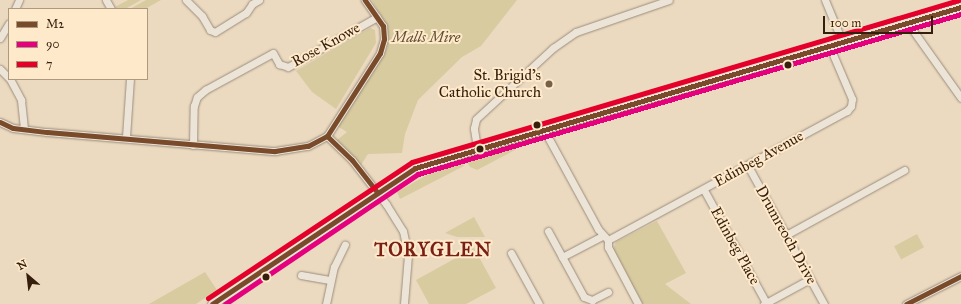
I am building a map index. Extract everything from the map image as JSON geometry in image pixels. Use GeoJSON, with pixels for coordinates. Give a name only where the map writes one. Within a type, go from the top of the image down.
{"type":"FeatureCollection","features":[{"type":"Feature","properties":{"kind":"main road"},"geometry":{"type":"LineString","coordinates":[[212,304],[377,192],[415,168],[543,128],[961,7]]}},
{"type":"Feature","properties":{"kind":"street"},"geometry":{"type":"LineString","coordinates":[[186,0],[202,16],[210,30],[215,32],[246,13],[252,4],[259,0]]}},
{"type":"Feature","properties":{"kind":"street"},"geometry":{"type":"LineString","coordinates":[[0,122],[24,129],[126,137],[193,145],[276,151],[308,146],[327,136],[380,53],[384,33],[376,17],[364,0]]}},
{"type":"Feature","properties":{"kind":"street"},"geometry":{"type":"LineString","coordinates":[[477,148],[474,128],[476,119],[553,48],[576,32],[669,0]]}},
{"type":"Feature","properties":{"kind":"street"},"geometry":{"type":"LineString","coordinates":[[825,0],[842,41]]}},
{"type":"Feature","properties":{"kind":"street","name":"Rose Knowe"},"geometry":{"type":"LineString","coordinates":[[193,145],[194,106],[197,97],[205,90],[273,53],[279,64],[288,67],[376,17]]}},
{"type":"Feature","properties":{"kind":"street"},"geometry":{"type":"LineString","coordinates":[[907,22],[961,98]]}},
{"type":"Feature","properties":{"kind":"street"},"geometry":{"type":"LineString","coordinates":[[0,37],[8,25]]}},
{"type":"Feature","properties":{"kind":"street","name":"Edinbeg Avenue"},"geometry":{"type":"LineString","coordinates":[[562,257],[704,190],[851,106],[852,99],[829,45]]}},
{"type":"Feature","properties":{"kind":"street"},"geometry":{"type":"LineString","coordinates":[[0,69],[8,77]]}},
{"type":"Feature","properties":{"kind":"street"},"geometry":{"type":"LineString","coordinates":[[10,80],[21,100],[24,129]]}},
{"type":"Feature","properties":{"kind":"street"},"geometry":{"type":"LineString","coordinates":[[126,137],[130,80]]}},
{"type":"Feature","properties":{"kind":"street"},"geometry":{"type":"LineString","coordinates":[[543,128],[605,238],[608,247],[638,304]]}},
{"type":"Feature","properties":{"kind":"street"},"geometry":{"type":"LineString","coordinates":[[327,136],[352,160],[377,192],[403,231],[407,245],[404,304]]}},
{"type":"Feature","properties":{"kind":"street","name":"Drumreoch Drive"},"geometry":{"type":"LineString","coordinates":[[748,166],[824,304]]}},
{"type":"Feature","properties":{"kind":"street"},"geometry":{"type":"LineString","coordinates":[[786,235],[904,170]]}},
{"type":"Feature","properties":{"kind":"street","name":"Edinbeg Place"},"geometry":{"type":"LineString","coordinates":[[704,190],[765,304]]}},
{"type":"Feature","properties":{"kind":"street"},"geometry":{"type":"LineString","coordinates":[[548,231],[584,297],[592,300],[608,292]]}},
{"type":"Feature","properties":{"kind":"street"},"geometry":{"type":"LineString","coordinates":[[326,304],[330,280],[338,254],[345,244]]}},
{"type":"Feature","properties":{"kind":"street"},"geometry":{"type":"LineString","coordinates":[[511,253],[539,304]]}},
{"type":"Feature","properties":{"kind":"street"},"geometry":{"type":"LineString","coordinates":[[301,275],[330,280]]}},
{"type":"Feature","properties":{"kind":"street"},"geometry":{"type":"LineString","coordinates":[[906,304],[961,276]]}},
{"type":"Feature","properties":{"kind":"street"},"geometry":{"type":"LineString","coordinates":[[765,304],[810,279]]}},
{"type":"Feature","properties":{"kind":"green space"},"geometry":{"type":"Polygon","coordinates":[[[128,0],[141,0],[127,8],[115,7],[128,0]]]}},
{"type":"Feature","properties":{"kind":"green space"},"geometry":{"type":"Polygon","coordinates":[[[146,0],[161,0],[147,8],[132,8],[146,0]]]}},
{"type":"Feature","properties":{"kind":"green space","name":"Malls Mire"},"geometry":{"type":"Polygon","coordinates":[[[372,0],[517,0],[481,46],[462,57],[418,100],[405,134],[402,153],[368,154],[361,165],[337,140],[347,132],[337,126],[385,52],[389,39],[387,28],[372,0]]]}},
{"type":"Feature","properties":{"kind":"green space"},"geometry":{"type":"Polygon","coordinates":[[[370,28],[375,30],[376,43],[336,109],[312,92],[296,71],[370,28]]]}},
{"type":"Feature","properties":{"kind":"green space"},"geometry":{"type":"Polygon","coordinates":[[[513,147],[515,150],[477,170],[470,167],[467,162],[513,147]]]}},
{"type":"Feature","properties":{"kind":"green space"},"geometry":{"type":"Polygon","coordinates":[[[462,163],[464,166],[400,199],[397,192],[427,175],[462,163]]]}},
{"type":"Feature","properties":{"kind":"green space"},"geometry":{"type":"Polygon","coordinates":[[[474,217],[485,237],[457,237],[445,233],[474,217]]]}},
{"type":"Feature","properties":{"kind":"green space"},"geometry":{"type":"Polygon","coordinates":[[[657,221],[686,273],[665,284],[691,304],[642,304],[613,249],[616,242],[657,221]]]}},
{"type":"Feature","properties":{"kind":"green space"},"geometry":{"type":"Polygon","coordinates":[[[917,234],[924,247],[901,259],[894,246],[917,234]]]}},
{"type":"Feature","properties":{"kind":"green space"},"geometry":{"type":"Polygon","coordinates":[[[474,248],[496,288],[466,304],[429,304],[416,280],[474,248]]]}},
{"type":"Feature","properties":{"kind":"green space"},"geometry":{"type":"Polygon","coordinates":[[[205,272],[217,290],[196,304],[149,304],[205,272]]]}},
{"type":"Feature","properties":{"kind":"transit line","name":"M2"},"geometry":{"type":"LineString","coordinates":[[0,122],[13,128],[47,132],[275,151],[308,146],[327,136],[380,53],[384,39],[383,26],[365,0]]}},
{"type":"Feature","properties":{"kind":"transit line","name":"7"},"geometry":{"type":"LineString","coordinates":[[208,298],[412,162],[959,0]]}},
{"type":"Feature","properties":{"kind":"transit line","name":"M2"},"geometry":{"type":"LineString","coordinates":[[212,304],[415,168],[961,7]]}},
{"type":"Feature","properties":{"kind":"transit line","name":"90"},"geometry":{"type":"LineString","coordinates":[[225,304],[418,174],[961,14]]}},
{"type":"Feature","properties":{"kind":"transit line","name":"M2"},"geometry":{"type":"LineString","coordinates":[[327,136],[352,160],[377,192]]}},
{"type":"Feature","properties":{"kind":"transit line","name":"M2"},"geometry":{"type":"LineString","coordinates":[[906,304],[961,276]]}},
{"type":"Feature","properties":{"kind":"place","name":"St. Brigid's Catholic Church"},"geometry":{"type":"Point","coordinates":[549,84]}},
{"type":"Feature","properties":{"kind":"district","name":"TORYGLEN"},"geometry":{"type":"Point","coordinates":[433,250]}}]}
